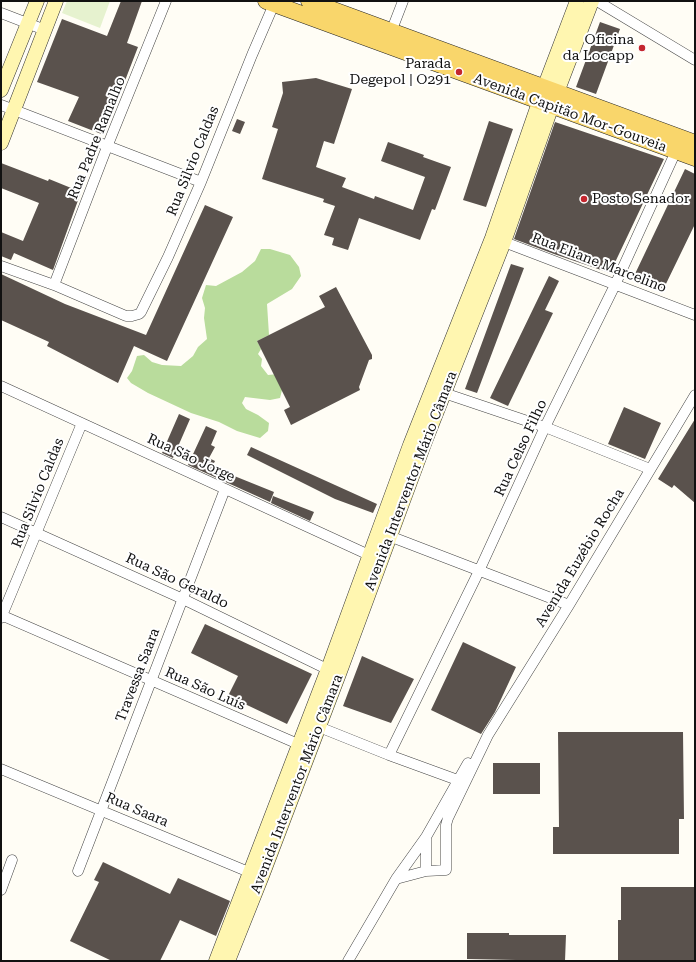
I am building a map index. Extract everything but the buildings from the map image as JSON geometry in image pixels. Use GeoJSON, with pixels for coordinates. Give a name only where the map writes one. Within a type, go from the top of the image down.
{"type":"FeatureCollection","features":[{"type":"Feature","properties":{"kind":"main road"},"geometry":{"type":"LineString","coordinates":[[1,90],[37,1]]}},
{"type":"Feature","properties":{"kind":"main road"},"geometry":{"type":"LineString","coordinates":[[1,144],[8,108],[45,30],[56,1]]}},
{"type":"Feature","properties":{"kind":"main road","name":"Avenida Capitão Mor-Gouveia"},"geometry":{"type":"LineString","coordinates":[[308,1],[391,32],[695,158]]}},
{"type":"Feature","properties":{"kind":"main road","name":"Avenida Interventor Mário Câmara"},"geometry":{"type":"LineString","coordinates":[[228,961],[256,875],[438,392],[498,240],[548,97],[577,1]]}},
{"type":"Feature","properties":{"kind":"main road","name":"Avenida Interventor Mário Câmara"},"geometry":{"type":"LineString","coordinates":[[548,97],[592,1]]}},
{"type":"Feature","properties":{"kind":"main road","name":"Avenida Capitão Mor-Gouveia"},"geometry":{"type":"LineString","coordinates":[[270,2],[548,97],[695,143]]}},
{"type":"Feature","properties":{"kind":"main road","name":"Avenida Interventor Mário Câmara"},"geometry":{"type":"LineString","coordinates":[[333,672],[369,555],[384,534]]}},
{"type":"Feature","properties":{"kind":"main road","name":"Avenida Interventor Mário Câmara"},"geometry":{"type":"LineString","coordinates":[[216,961],[256,875]]}},
{"type":"Feature","properties":{"kind":"street","name":"Rua Padre Ramalho"},"geometry":{"type":"LineString","coordinates":[[54,285],[107,147],[166,1]]}},
{"type":"Feature","properties":{"kind":"street"},"geometry":{"type":"LineString","coordinates":[[391,32],[403,1]]}},
{"type":"Feature","properties":{"kind":"street"},"geometry":{"type":"LineString","coordinates":[[597,1],[695,60]]}},
{"type":"Feature","properties":{"kind":"street","name":"Rua Silvio Caldas"},"geometry":{"type":"LineString","coordinates":[[54,285],[126,316],[136,316],[141,312],[168,257],[200,182],[252,55],[270,2]]}},
{"type":"Feature","properties":{"kind":"street"},"geometry":{"type":"LineString","coordinates":[[1,12],[45,30]]}},
{"type":"Feature","properties":{"kind":"street"},"geometry":{"type":"LineString","coordinates":[[8,108],[200,182]]}},
{"type":"Feature","properties":{"kind":"street","name":"Rua Celso Filho"},"geometry":{"type":"LineString","coordinates":[[389,755],[479,571],[546,427],[615,285],[676,151]]}},
{"type":"Feature","properties":{"kind":"street","name":"Rua Eliane Marcelino"},"geometry":{"type":"LineString","coordinates":[[498,240],[695,315]]}},
{"type":"Feature","properties":{"kind":"street"},"geometry":{"type":"LineString","coordinates":[[1,266],[54,285]]}},
{"type":"Feature","properties":{"kind":"street","name":"Rua São Jorge"},"geometry":{"type":"LineString","coordinates":[[1,386],[369,555]]}},
{"type":"Feature","properties":{"kind":"street"},"geometry":{"type":"LineString","coordinates":[[438,392],[546,427],[650,469]]}},
{"type":"Feature","properties":{"kind":"street","name":"Avenida Euzébio Rocha"},"geometry":{"type":"LineString","coordinates":[[348,961],[396,879],[426,837],[569,605],[695,395]]}},
{"type":"Feature","properties":{"kind":"street","name":"Rua Silvio Caldas"},"geometry":{"type":"LineString","coordinates":[[1,616],[82,423]]}},
{"type":"Feature","properties":{"kind":"street","name":"Travessa Saara"},"geometry":{"type":"LineString","coordinates":[[78,871],[225,489]]}},
{"type":"Feature","properties":{"kind":"street","name":"Rua São Geraldo"},"geometry":{"type":"LineString","coordinates":[[1,517],[182,599],[333,672]]}},
{"type":"Feature","properties":{"kind":"street"},"geometry":{"type":"LineString","coordinates":[[384,534],[569,605]]}},
{"type":"Feature","properties":{"kind":"street","name":"Rua São Luís"},"geometry":{"type":"LineString","coordinates":[[1,616],[304,747]]}},
{"type":"Feature","properties":{"kind":"street"},"geometry":{"type":"LineString","coordinates":[[313,725],[461,781]]}},
{"type":"Feature","properties":{"kind":"street","name":"Rua Saara"},"geometry":{"type":"LineString","coordinates":[[1,769],[256,875]]}},
{"type":"Feature","properties":{"kind":"street","name":"Avenida Euzébio Rocha"},"geometry":{"type":"LineString","coordinates":[[396,879],[426,871],[446,870],[446,825],[461,781]]}},
{"type":"Feature","properties":{"kind":"street"},"geometry":{"type":"LineString","coordinates":[[426,837],[426,871]]}},
{"type":"Feature","properties":{"kind":"street"},"geometry":{"type":"LineString","coordinates":[[1,890],[12,860]]}},
{"type":"Feature","properties":{"kind":"green space"},"geometry":{"type":"Polygon","coordinates":[[[67,1],[110,1],[100,28],[62,13],[67,1]]]}},
{"type":"Feature","properties":{"kind":"green space"},"geometry":{"type":"Polygon","coordinates":[[[261,249],[270,249],[290,255],[299,267],[301,276],[292,289],[267,304],[269,335],[257,341],[261,349],[258,354],[262,359],[261,366],[268,375],[279,374],[283,386],[280,398],[270,400],[245,397],[242,403],[246,409],[269,423],[268,431],[260,438],[237,431],[219,422],[191,413],[148,393],[131,383],[127,378],[132,371],[137,356],[144,355],[152,362],[162,365],[181,366],[193,356],[198,347],[207,339],[204,318],[205,308],[202,298],[206,285],[216,286],[242,272],[255,261],[261,249]]]}},
{"type":"Feature","properties":{"kind":"place","name":"Oficina da Locapp"},"geometry":{"type":"Point","coordinates":[642,48]}},
{"type":"Feature","properties":{"kind":"place","name":"Parada Degepol | O291"},"geometry":{"type":"Point","coordinates":[459,72]}},
{"type":"Feature","properties":{"kind":"place","name":"Posto Senador"},"geometry":{"type":"Point","coordinates":[584,199]}}]}
